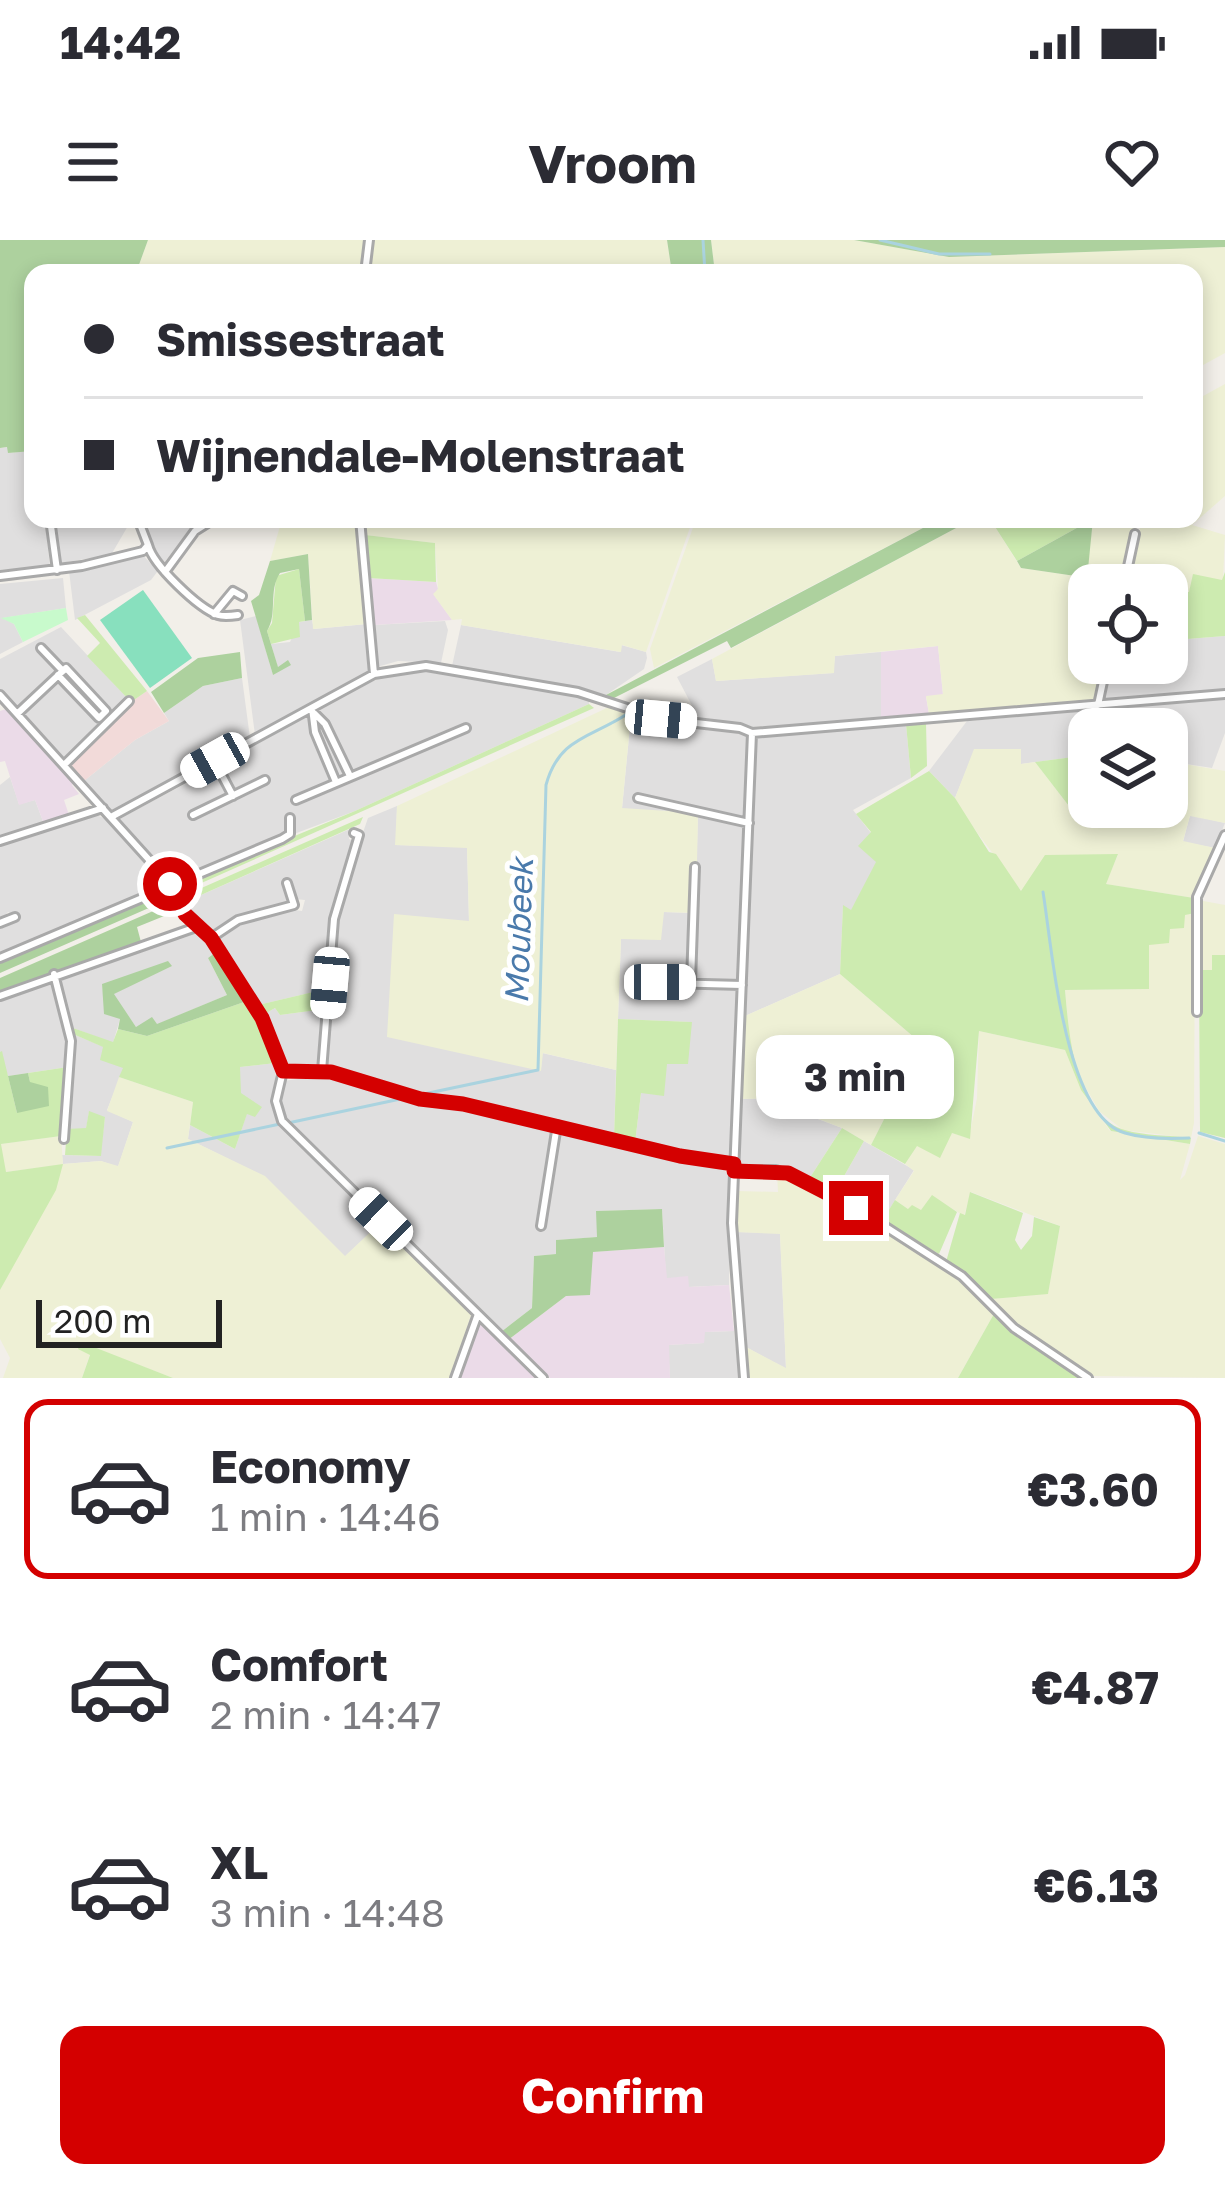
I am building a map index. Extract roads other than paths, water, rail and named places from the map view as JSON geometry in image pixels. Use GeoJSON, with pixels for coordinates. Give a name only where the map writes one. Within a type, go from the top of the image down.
{"type":"FeatureCollection","features":[{"type":"Feature","properties":{"kind":"street"},"geometry":{"type":"LineString","coordinates":[[53,528],[57,570]]}},
{"type":"Feature","properties":{"kind":"street"},"geometry":{"type":"LineString","coordinates":[[140,528],[145,548],[165,572],[214,614],[238,615]]}},
{"type":"Feature","properties":{"kind":"street"},"geometry":{"type":"LineString","coordinates":[[165,572],[201,528]]}},
{"type":"Feature","properties":{"kind":"street"},"geometry":{"type":"LineString","coordinates":[[361,528],[374,674]]}},
{"type":"Feature","properties":{"kind":"street"},"geometry":{"type":"LineString","coordinates":[[1129,564],[1136,534]]}},
{"type":"Feature","properties":{"kind":"street"},"geometry":{"type":"LineString","coordinates":[[0,576],[57,570],[145,548]]}},
{"type":"Feature","properties":{"kind":"street"},"geometry":{"type":"LineString","coordinates":[[214,614],[233,591],[242,596]]}},
{"type":"Feature","properties":{"kind":"street"},"geometry":{"type":"LineString","coordinates":[[17,713],[60,673],[66,668],[106,711],[99,718],[60,673],[41,648]]}},
{"type":"Feature","properties":{"kind":"street"},"geometry":{"type":"LineString","coordinates":[[111,817],[374,674],[426,666],[578,692],[661,719],[752,733],[1225,694]]}},
{"type":"Feature","properties":{"kind":"street"},"geometry":{"type":"LineString","coordinates":[[1098,705],[1102,684]]}},
{"type":"Feature","properties":{"kind":"street"},"geometry":{"type":"LineString","coordinates":[[0,695],[104,808],[170,885],[182,909],[211,938],[262,1018],[283,1071],[276,1101],[282,1121],[543,1378]]}},
{"type":"Feature","properties":{"kind":"street"},"geometry":{"type":"LineString","coordinates":[[64,765],[129,701]]}},
{"type":"Feature","properties":{"kind":"street"},"geometry":{"type":"LineString","coordinates":[[313,711],[325,724],[350,776]]}},
{"type":"Feature","properties":{"kind":"street"},"geometry":{"type":"LineString","coordinates":[[313,711],[315,732],[337,782]]}},
{"type":"Feature","properties":{"kind":"street"},"geometry":{"type":"LineString","coordinates":[[296,800],[466,728]]}},
{"type":"Feature","properties":{"kind":"street"},"geometry":{"type":"LineString","coordinates":[[744,1378],[734,1283],[734,1168],[752,733]]}},
{"type":"Feature","properties":{"kind":"street"},"geometry":{"type":"LineString","coordinates":[[215,760],[233,796]]}},
{"type":"Feature","properties":{"kind":"street"},"geometry":{"type":"LineString","coordinates":[[193,815],[265,780]]}},
{"type":"Feature","properties":{"kind":"street"},"geometry":{"type":"LineString","coordinates":[[638,798],[748,823]]}},
{"type":"Feature","properties":{"kind":"street"},"geometry":{"type":"LineString","coordinates":[[0,842],[104,808]]}},
{"type":"Feature","properties":{"kind":"street"},"geometry":{"type":"LineString","coordinates":[[0,958],[282,839],[290,834],[290,818]]}},
{"type":"Feature","properties":{"kind":"street"},"geometry":{"type":"LineString","coordinates":[[322,1071],[330,949],[359,835],[354,833]]}},
{"type":"Feature","properties":{"kind":"street"},"geometry":{"type":"LineString","coordinates":[[1197,1012],[1197,897],[1225,836]]}},
{"type":"Feature","properties":{"kind":"street"},"geometry":{"type":"LineString","coordinates":[[691,982],[694,867]]}},
{"type":"Feature","properties":{"kind":"street"},"geometry":{"type":"LineString","coordinates":[[211,938],[238,920],[294,905],[287,883]]}},
{"type":"Feature","properties":{"kind":"street"},"geometry":{"type":"LineString","coordinates":[[0,923],[14,917]]}},
{"type":"Feature","properties":{"kind":"street"},"geometry":{"type":"LineString","coordinates":[[0,996],[199,926]]}},
{"type":"Feature","properties":{"kind":"street"},"geometry":{"type":"LineString","coordinates":[[54,974],[71,1041],[64,1139]]}},
{"type":"Feature","properties":{"kind":"street"},"geometry":{"type":"LineString","coordinates":[[630,982],[742,985]]}},
{"type":"Feature","properties":{"kind":"street"},"geometry":{"type":"LineString","coordinates":[[283,1071],[322,1071],[420,1099],[556,1125],[734,1168],[776,1170],[833,1193],[962,1276],[1008,1324],[1088,1378]]}},
{"type":"Feature","properties":{"kind":"street"},"geometry":{"type":"LineString","coordinates":[[541,1226],[556,1125]]}},
{"type":"Feature","properties":{"kind":"street"},"geometry":{"type":"LineString","coordinates":[[455,1378],[478,1314]]}},
{"type":"Feature","properties":{"kind":"waterway","name":"Moubeek"},"geometry":{"type":"LineString","coordinates":[[703,240],[704,264]]}},
{"type":"Feature","properties":{"kind":"waterway"},"geometry":{"type":"LineString","coordinates":[[880,240],[939,254],[990,254]]}},
{"type":"Feature","properties":{"kind":"waterway","name":"Moubeek"},"geometry":{"type":"LineString","coordinates":[[419,1095],[538,1070],[546,785],[568,748],[627,714]]}},
{"type":"Feature","properties":{"kind":"waterway"},"geometry":{"type":"LineString","coordinates":[[1043,892],[1064,1026],[1088,1096],[1104,1120],[1125,1133],[1189,1138]]}},
{"type":"Feature","properties":{"kind":"waterway","name":"Moubeek"},"geometry":{"type":"LineString","coordinates":[[288,1123],[405,1098]]}},
{"type":"Feature","properties":{"kind":"waterway","name":"Moubeek"},"geometry":{"type":"LineString","coordinates":[[167,1148],[280,1124]]}},
{"type":"Feature","properties":{"kind":"waterway"},"geometry":{"type":"LineString","coordinates":[[1199,1133],[1225,1141]]}}]}
